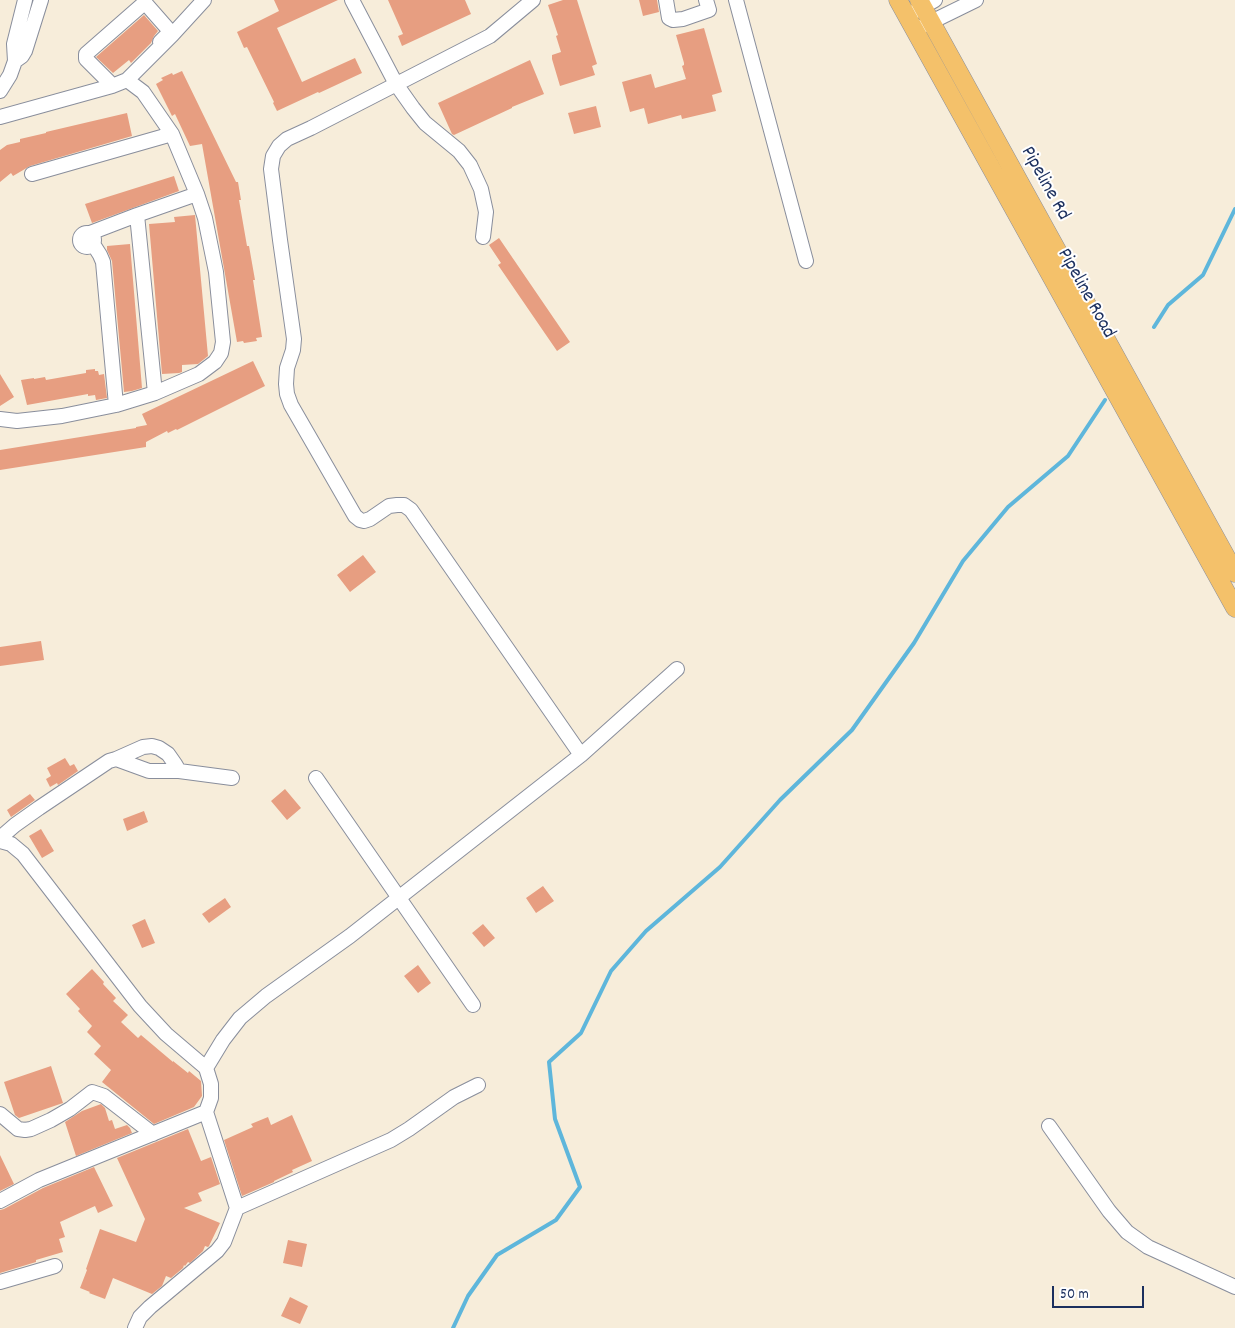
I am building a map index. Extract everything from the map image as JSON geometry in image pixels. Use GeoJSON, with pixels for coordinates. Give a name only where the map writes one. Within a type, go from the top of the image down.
{"type":"FeatureCollection","features":[{"type":"Feature","properties":{"kind":"main road","name":"Pipeline Road"},"geometry":{"type":"LineString","coordinates":[[898,0],[1235,608]]}},
{"type":"Feature","properties":{"kind":"main road","name":"Pipeline Rd"},"geometry":{"type":"LineString","coordinates":[[925,2],[930,22],[1235,573]]}},
{"type":"Feature","properties":{"kind":"street"},"geometry":{"type":"LineString","coordinates":[[16,61],[14,44],[25,0]]}},
{"type":"Feature","properties":{"kind":"street"},"geometry":{"type":"LineString","coordinates":[[0,118],[126,80],[172,35],[204,0]]}},
{"type":"Feature","properties":{"kind":"street"},"geometry":{"type":"LineString","coordinates":[[352,0],[396,84],[412,108],[425,123],[459,151],[470,165],[481,189],[486,212],[483,237]]}},
{"type":"Feature","properties":{"kind":"street"},"geometry":{"type":"LineString","coordinates":[[533,0],[490,36],[287,139],[278,146],[271,169],[294,339],[293,350],[287,368],[287,394],[296,413],[355,516],[364,521],[389,506],[397,505],[411,510],[581,755]]}},
{"type":"Feature","properties":{"kind":"street"},"geometry":{"type":"LineString","coordinates":[[666,0],[669,18],[672,20],[683,19],[709,10],[706,0]]}},
{"type":"Feature","properties":{"kind":"street"},"geometry":{"type":"LineString","coordinates":[[736,0],[806,261]]}},
{"type":"Feature","properties":{"kind":"street"},"geometry":{"type":"LineString","coordinates":[[911,23],[930,22],[976,0]]}},
{"type":"Feature","properties":{"kind":"street"},"geometry":{"type":"LineString","coordinates":[[0,91],[10,76],[16,61],[25,51],[39,1]]}},
{"type":"Feature","properties":{"kind":"street"},"geometry":{"type":"LineString","coordinates":[[911,23],[925,2]]}},
{"type":"Feature","properties":{"kind":"street"},"geometry":{"type":"LineString","coordinates":[[146,4],[169,32],[111,85],[86,59],[86,54],[139,6],[146,4]]}},
{"type":"Feature","properties":{"kind":"street"},"geometry":{"type":"LineString","coordinates":[[0,419],[17,421],[62,416],[116,405],[199,374],[215,362],[221,353],[223,342],[216,272],[205,218],[197,194],[172,134],[143,92],[126,80]]}},
{"type":"Feature","properties":{"kind":"street"},"geometry":{"type":"LineString","coordinates":[[32,174],[172,134]]}},
{"type":"Feature","properties":{"kind":"street"},"geometry":{"type":"LineString","coordinates":[[116,405],[103,262],[92,238],[137,215],[197,194]]}},
{"type":"Feature","properties":{"kind":"street"},"geometry":{"type":"LineString","coordinates":[[137,215],[155,392]]}},
{"type":"Feature","properties":{"kind":"street"},"geometry":{"type":"LineString","coordinates":[[206,1068],[223,1040],[246,1012],[350,936],[581,755],[677,669]]}},
{"type":"Feature","properties":{"kind":"street"},"geometry":{"type":"LineString","coordinates":[[135,1328],[140,1317],[150,1307],[218,1251],[224,1242],[237,1208],[206,1112],[211,1098],[211,1084],[206,1068],[166,1034],[140,1006],[24,854],[11,844],[0,840],[15,825],[39,808],[116,758],[152,746],[168,754],[179,771]]}},
{"type":"Feature","properties":{"kind":"street"},"geometry":{"type":"LineString","coordinates":[[116,758],[149,771],[179,771],[232,778]]}},
{"type":"Feature","properties":{"kind":"street"},"geometry":{"type":"LineString","coordinates":[[316,778],[473,1005]]}},
{"type":"Feature","properties":{"kind":"street"},"geometry":{"type":"LineString","coordinates":[[237,1208],[391,1140],[410,1129],[454,1097],[478,1085]]}},
{"type":"Feature","properties":{"kind":"street"},"geometry":{"type":"LineString","coordinates":[[0,1114],[18,1129],[32,1129],[70,1109],[92,1092],[104,1096],[153,1134]]}},
{"type":"Feature","properties":{"kind":"street"},"geometry":{"type":"LineString","coordinates":[[0,1200],[39,1180],[206,1112]]}},
{"type":"Feature","properties":{"kind":"street"},"geometry":{"type":"LineString","coordinates":[[1049,1126],[1109,1211],[1127,1232],[1148,1247],[1235,1287]]}},
{"type":"Feature","properties":{"kind":"street"},"geometry":{"type":"LineString","coordinates":[[0,1282],[56,1266]]}},
{"type":"Feature","properties":{"kind":"building"},"geometry":{"type":"Polygon","coordinates":[[[274,0],[338,0],[277,28],[302,82],[355,58],[362,73],[277,111],[247,47],[244,48],[237,32],[279,11],[274,0]]]}},
{"type":"Feature","properties":{"kind":"building"},"geometry":{"type":"Polygon","coordinates":[[[388,0],[465,0],[471,14],[402,46],[398,36],[403,34],[388,0]]]}},
{"type":"Feature","properties":{"kind":"building"},"geometry":{"type":"Polygon","coordinates":[[[563,0],[577,0],[597,64],[592,66],[595,75],[560,86],[552,55],[561,52],[556,36],[558,35],[548,5],[563,0]]]}},
{"type":"Feature","properties":{"kind":"building"},"geometry":{"type":"Polygon","coordinates":[[[639,0],[657,0],[659,12],[643,16],[639,0]]]}},
{"type":"Feature","properties":{"kind":"building"},"geometry":{"type":"Polygon","coordinates":[[[144,15],[158,31],[151,43],[131,63],[129,60],[113,73],[96,57],[144,15]]]}},
{"type":"Feature","properties":{"kind":"building"},"geometry":{"type":"Polygon","coordinates":[[[704,28],[722,92],[712,95],[716,111],[682,119],[681,115],[648,124],[644,108],[630,112],[622,82],[651,74],[655,88],[686,79],[682,66],[684,63],[676,35],[704,28]]]}},
{"type":"Feature","properties":{"kind":"building"},"geometry":{"type":"Polygon","coordinates":[[[530,60],[544,94],[454,135],[452,134],[438,103],[530,60]]]}},
{"type":"Feature","properties":{"kind":"building"},"geometry":{"type":"Polygon","coordinates":[[[182,71],[236,182],[238,182],[241,200],[239,200],[255,280],[253,280],[262,337],[256,338],[257,341],[237,342],[202,144],[190,146],[175,114],[172,116],[156,84],[163,80],[161,78],[182,71]]]}},
{"type":"Feature","properties":{"kind":"building"},"geometry":{"type":"Polygon","coordinates":[[[596,106],[601,127],[574,134],[568,113],[596,106]]]}},
{"type":"Feature","properties":{"kind":"building"},"geometry":{"type":"Polygon","coordinates":[[[127,113],[132,136],[30,166],[13,176],[11,173],[0,182],[0,150],[7,145],[20,142],[20,139],[46,132],[127,113]]]}},
{"type":"Feature","properties":{"kind":"building"},"geometry":{"type":"Polygon","coordinates":[[[174,176],[179,191],[92,223],[85,204],[174,176]]]}},
{"type":"Feature","properties":{"kind":"building"},"geometry":{"type":"Polygon","coordinates":[[[195,215],[208,356],[198,364],[182,365],[182,372],[162,374],[149,224],[175,222],[174,217],[195,215]]]}},
{"type":"Feature","properties":{"kind":"building"},"geometry":{"type":"Polygon","coordinates":[[[499,238],[570,342],[557,351],[498,265],[501,263],[489,245],[499,238]]]}},
{"type":"Feature","properties":{"kind":"building"},"geometry":{"type":"Polygon","coordinates":[[[130,244],[142,388],[124,392],[112,261],[107,246],[130,244]]]}},
{"type":"Feature","properties":{"kind":"building"},"geometry":{"type":"Polygon","coordinates":[[[253,361],[265,386],[177,430],[168,433],[167,431],[146,442],[146,447],[0,470],[0,450],[147,425],[142,414],[253,361]]]}},
{"type":"Feature","properties":{"kind":"building"},"geometry":{"type":"Polygon","coordinates":[[[95,369],[99,375],[104,374],[107,398],[96,400],[95,395],[88,396],[88,394],[27,405],[21,380],[45,377],[46,380],[86,373],[86,370],[95,369]]]}},
{"type":"Feature","properties":{"kind":"building"},"geometry":{"type":"Polygon","coordinates":[[[0,374],[14,397],[0,406],[0,374]]]}},
{"type":"Feature","properties":{"kind":"building"},"geometry":{"type":"Polygon","coordinates":[[[363,555],[376,572],[350,592],[337,575],[363,555]]]}},
{"type":"Feature","properties":{"kind":"building"},"geometry":{"type":"Polygon","coordinates":[[[41,641],[44,660],[0,666],[0,647],[41,641]]]}},
{"type":"Feature","properties":{"kind":"building"},"geometry":{"type":"Polygon","coordinates":[[[65,758],[70,766],[74,764],[78,771],[58,785],[57,783],[50,787],[46,779],[51,776],[47,768],[65,758]]]}},
{"type":"Feature","properties":{"kind":"building"},"geometry":{"type":"Polygon","coordinates":[[[285,789],[301,808],[287,820],[271,801],[285,789]]]}},
{"type":"Feature","properties":{"kind":"building"},"geometry":{"type":"Polygon","coordinates":[[[30,794],[35,800],[11,817],[7,810],[30,794]]]}},
{"type":"Feature","properties":{"kind":"building"},"geometry":{"type":"Polygon","coordinates":[[[144,811],[148,822],[127,831],[123,819],[144,811]]]}},
{"type":"Feature","properties":{"kind":"building"},"geometry":{"type":"Polygon","coordinates":[[[41,829],[54,851],[42,858],[29,836],[41,829]]]}},
{"type":"Feature","properties":{"kind":"building"},"geometry":{"type":"Polygon","coordinates":[[[543,886],[554,901],[536,913],[526,898],[543,886]]]}},
{"type":"Feature","properties":{"kind":"building"},"geometry":{"type":"Polygon","coordinates":[[[225,898],[231,907],[209,923],[202,914],[225,898]]]}},
{"type":"Feature","properties":{"kind":"building"},"geometry":{"type":"Polygon","coordinates":[[[145,919],[155,943],[142,948],[132,925],[145,919]]]}},
{"type":"Feature","properties":{"kind":"building"},"geometry":{"type":"Polygon","coordinates":[[[483,924],[495,938],[484,947],[472,933],[483,924]]]}},
{"type":"Feature","properties":{"kind":"building"},"geometry":{"type":"Polygon","coordinates":[[[418,965],[431,983],[418,993],[404,976],[418,965]]]}},
{"type":"Feature","properties":{"kind":"building"},"geometry":{"type":"Polygon","coordinates":[[[92,969],[116,998],[113,1001],[128,1015],[121,1022],[138,1038],[141,1035],[173,1062],[188,1073],[189,1071],[201,1081],[202,1096],[194,1107],[154,1124],[102,1082],[111,1070],[94,1054],[101,1046],[87,1032],[92,1026],[66,994],[92,969]]]}},
{"type":"Feature","properties":{"kind":"building"},"geometry":{"type":"Polygon","coordinates":[[[51,1066],[63,1103],[19,1118],[15,1115],[4,1082],[51,1066]]]}},
{"type":"Feature","properties":{"kind":"building"},"geometry":{"type":"Polygon","coordinates":[[[101,1104],[105,1108],[109,1121],[112,1120],[115,1129],[127,1125],[132,1133],[76,1156],[65,1122],[82,1111],[101,1104]]]}},
{"type":"Feature","properties":{"kind":"building"},"geometry":{"type":"Polygon","coordinates":[[[292,1115],[312,1161],[292,1170],[293,1172],[274,1182],[242,1196],[224,1140],[253,1127],[251,1124],[268,1117],[271,1125],[292,1115]]]}},
{"type":"Feature","properties":{"kind":"building"},"geometry":{"type":"Polygon","coordinates":[[[188,1129],[201,1161],[211,1157],[220,1184],[198,1193],[202,1201],[184,1208],[220,1223],[209,1246],[205,1246],[203,1251],[190,1263],[188,1262],[184,1265],[171,1278],[166,1276],[162,1286],[152,1294],[113,1278],[105,1299],[80,1288],[100,1229],[136,1242],[145,1219],[117,1158],[188,1129]]]}},
{"type":"Feature","properties":{"kind":"building"},"geometry":{"type":"Polygon","coordinates":[[[0,1155],[14,1184],[0,1191],[0,1155]]]}},
{"type":"Feature","properties":{"kind":"building"},"geometry":{"type":"Polygon","coordinates":[[[94,1167],[113,1206],[98,1213],[95,1206],[60,1222],[65,1237],[59,1239],[63,1252],[0,1273],[0,1210],[43,1188],[94,1167]]]}},
{"type":"Feature","properties":{"kind":"building"},"geometry":{"type":"Polygon","coordinates":[[[288,1240],[307,1244],[302,1267],[283,1263],[288,1240]]]}},
{"type":"Feature","properties":{"kind":"building"},"geometry":{"type":"Polygon","coordinates":[[[290,1297],[308,1306],[300,1324],[281,1316],[290,1297]]]}},
{"type":"Feature","properties":{"kind":"waterway"},"geometry":{"type":"LineString","coordinates":[[1154,327],[1168,305],[1203,275],[1235,209]]}},
{"type":"Feature","properties":{"kind":"waterway"},"geometry":{"type":"LineString","coordinates":[[453,1328],[468,1296],[497,1255],[556,1220],[580,1187],[555,1119],[549,1062],[581,1033],[611,971],[646,931],[720,867],[780,800],[852,730],[914,643],[963,561],[1008,507],[1068,456],[1105,400]]}}]}
